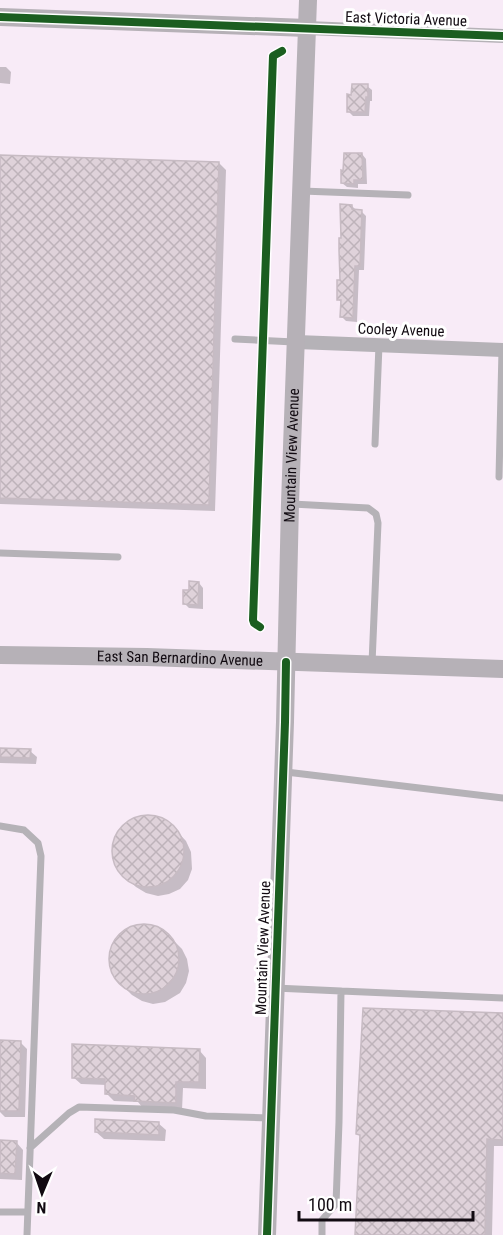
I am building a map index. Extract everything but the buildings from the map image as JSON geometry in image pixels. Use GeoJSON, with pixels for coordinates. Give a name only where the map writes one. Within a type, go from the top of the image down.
{"type":"FeatureCollection","features":[{"type":"Feature","properties":{"kind":"main road","name":"Mountain View Avenue"},"geometry":{"type":"LineString","coordinates":[[267,1235],[308,0]]}},
{"type":"Feature","properties":{"kind":"main road"},"geometry":{"type":"LineString","coordinates":[[0,17],[307,28]]}},
{"type":"Feature","properties":{"kind":"main road","name":"East San Bernardino Avenue"},"geometry":{"type":"LineString","coordinates":[[0,655],[147,657],[503,669]]}},
{"type":"Feature","properties":{"kind":"street","name":"East Victoria Avenue"},"geometry":{"type":"LineString","coordinates":[[307,28],[503,36]]}},
{"type":"Feature","properties":{"kind":"street","name":"Cooley Avenue"},"geometry":{"type":"LineString","coordinates":[[297,342],[502,350]]}},
{"type":"Feature","properties":{"kind":"lane"},"geometry":{"type":"LineString","coordinates":[[302,191],[408,195]]}},
{"type":"Feature","properties":{"kind":"lane"},"geometry":{"type":"LineString","coordinates":[[235,339],[297,342]]}},
{"type":"Feature","properties":{"kind":"lane"},"geometry":{"type":"LineString","coordinates":[[375,444],[379,345]]}},
{"type":"Feature","properties":{"kind":"lane"},"geometry":{"type":"LineString","coordinates":[[499,477],[502,350]]}},
{"type":"Feature","properties":{"kind":"lane"},"geometry":{"type":"LineString","coordinates":[[290,503],[368,508],[376,514],[378,523],[372,665]]}},
{"type":"Feature","properties":{"kind":"lane"},"geometry":{"type":"LineString","coordinates":[[0,553],[118,557]]}},
{"type":"Feature","properties":{"kind":"lane"},"geometry":{"type":"LineString","coordinates":[[283,772],[503,798]]}},
{"type":"Feature","properties":{"kind":"lane"},"geometry":{"type":"LineString","coordinates":[[0,826],[24,830],[38,843],[40,856],[27,1235]]}},
{"type":"Feature","properties":{"kind":"lane"},"geometry":{"type":"LineString","coordinates":[[275,988],[503,998]]}},
{"type":"Feature","properties":{"kind":"lane"},"geometry":{"type":"LineString","coordinates":[[322,1235],[322,1220],[336,1204],[341,991]]}},
{"type":"Feature","properties":{"kind":"lane"},"geometry":{"type":"LineString","coordinates":[[30,1148],[69,1113],[79,1107],[174,1110],[206,1116],[270,1118]]}},
{"type":"Feature","properties":{"kind":"lane"},"geometry":{"type":"LineString","coordinates":[[0,1212],[27,1212]]}},
{"type":"Feature","properties":{"kind":"cycle path"},"geometry":{"type":"LineString","coordinates":[[0,17],[503,36]]}},
{"type":"Feature","properties":{"kind":"cycle path"},"geometry":{"type":"LineString","coordinates":[[260,627],[253,620],[273,56],[282,51]]}},
{"type":"Feature","properties":{"kind":"cycle path"},"geometry":{"type":"LineString","coordinates":[[267,1235],[286,662]]}}]}
